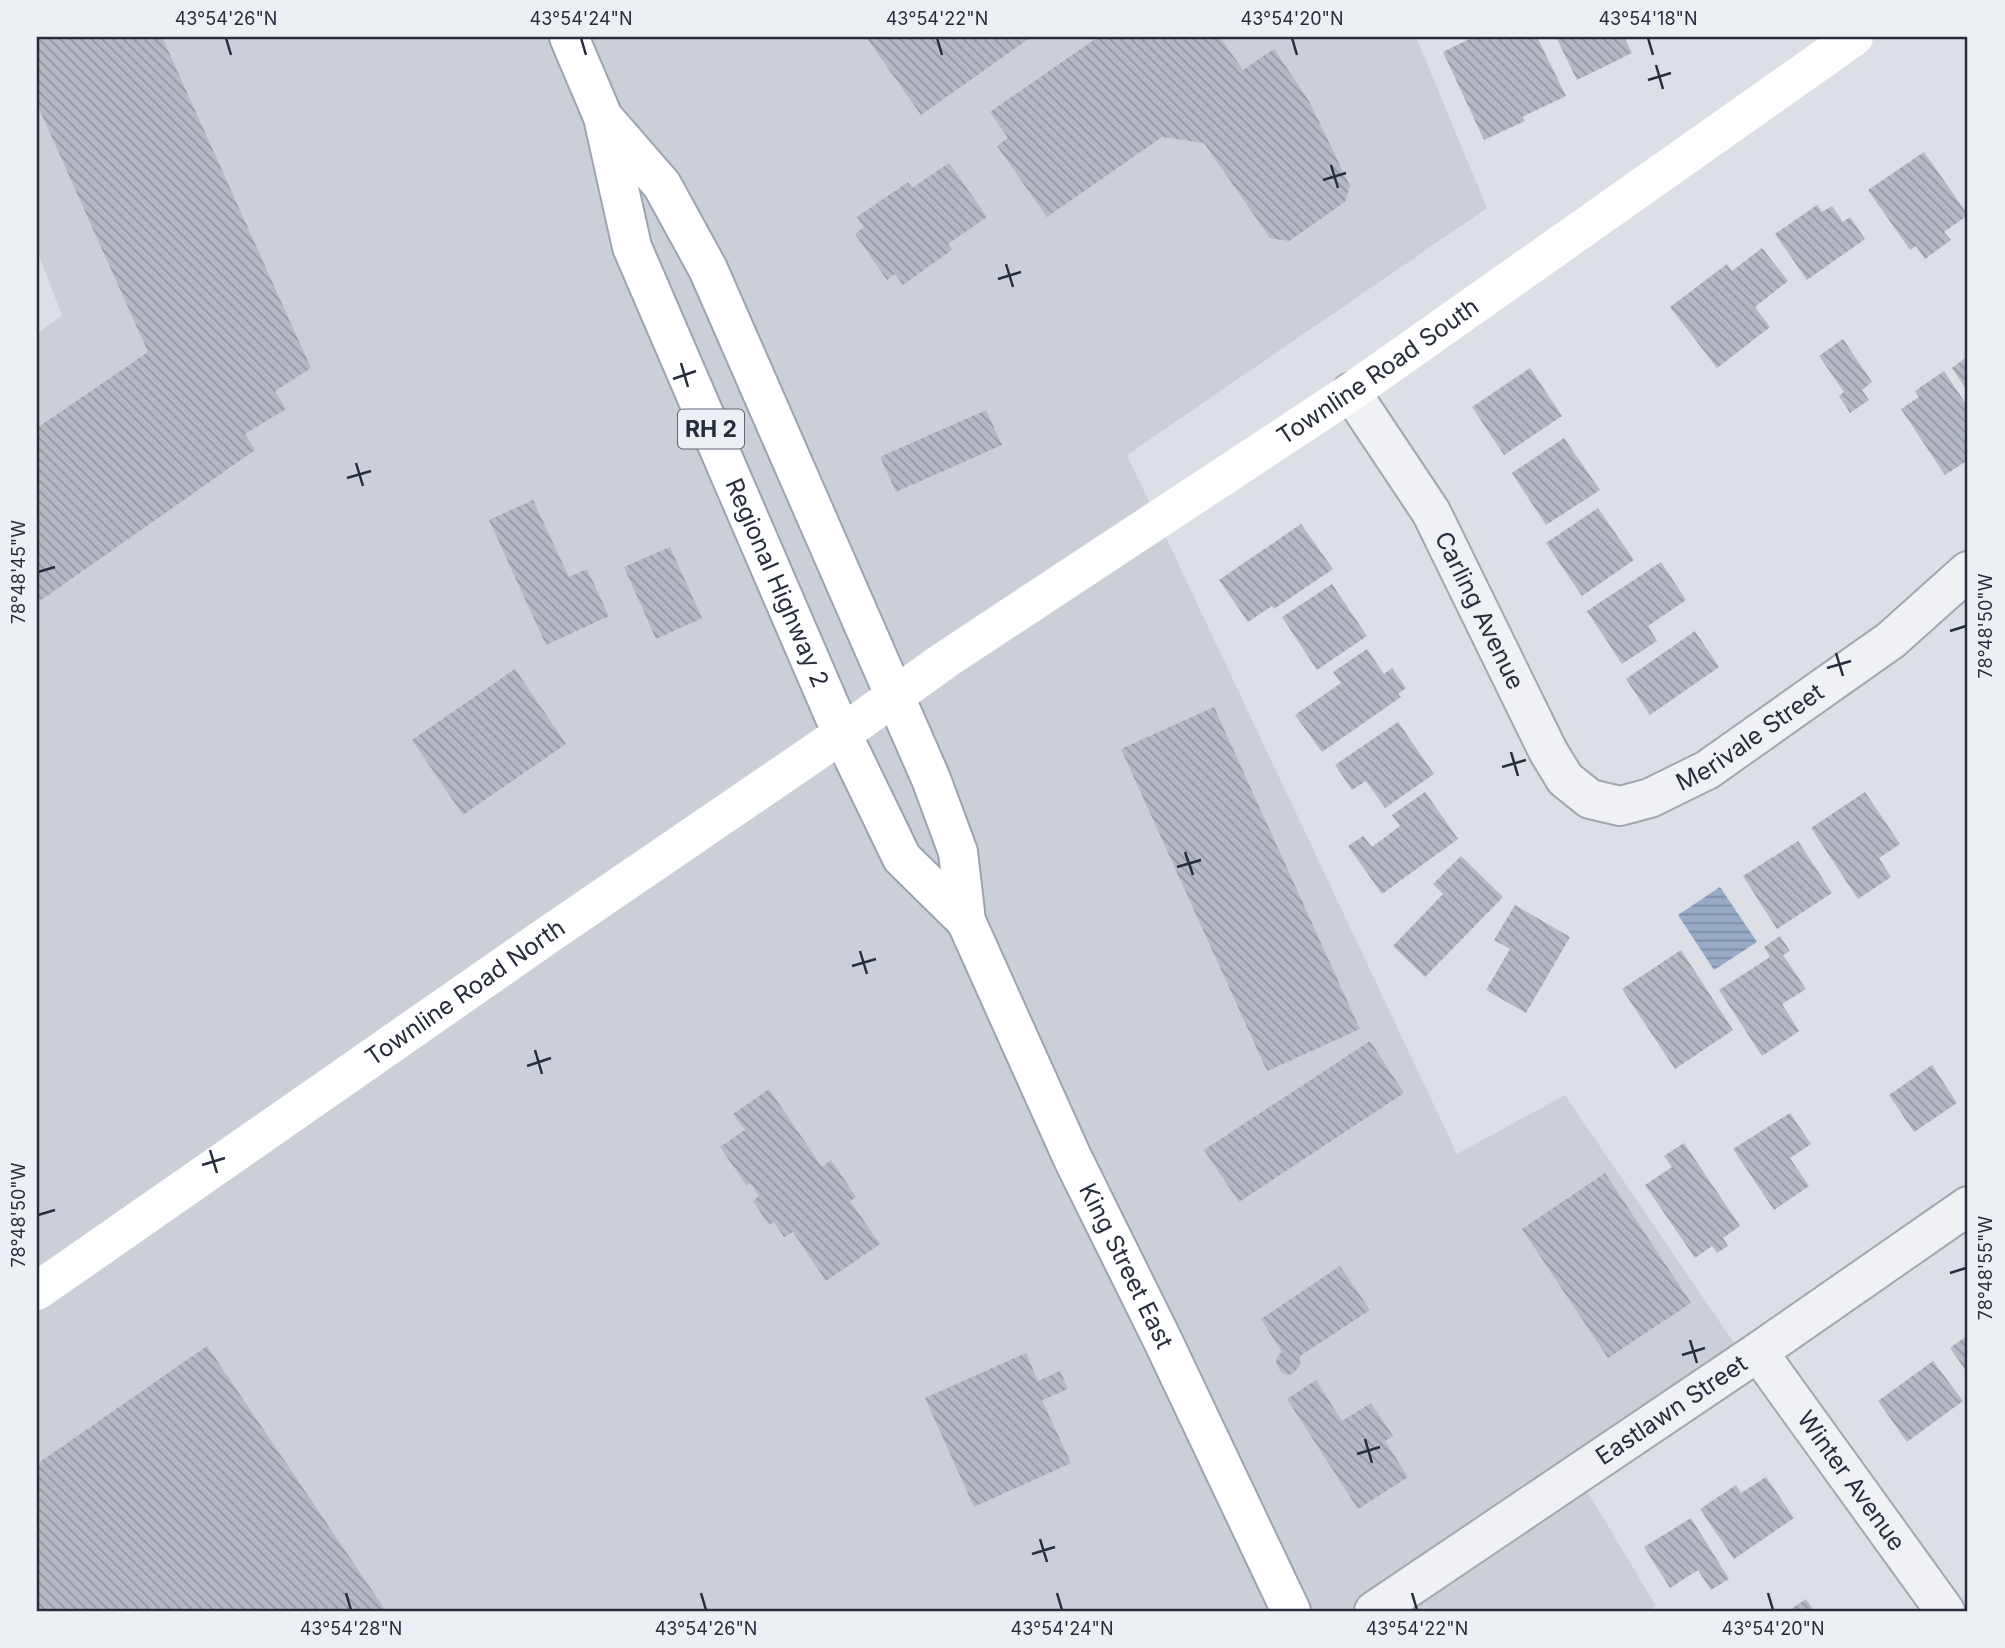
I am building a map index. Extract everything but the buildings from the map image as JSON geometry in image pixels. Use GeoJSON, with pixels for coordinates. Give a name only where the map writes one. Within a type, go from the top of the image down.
{"type":"FeatureCollection","features":[{"type":"Feature","properties":{"kind":"main road","name":"Regional Highway 2"},"geometry":{"type":"LineString","coordinates":[[569,37],[603,117],[632,247],[842,734]]}},
{"type":"Feature","properties":{"kind":"main road","name":"Townline Road South"},"geometry":{"type":"LineString","coordinates":[[895,697],[945,660],[1351,392],[1854,37]]}},
{"type":"Feature","properties":{"kind":"main road","name":"Regional Highway 2"},"geometry":{"type":"LineString","coordinates":[[603,117],[662,185],[708,269],[895,697]]}},
{"type":"Feature","properties":{"kind":"main road","name":"Townline Road North"},"geometry":{"type":"LineString","coordinates":[[37,1291],[534,944],[895,697]]}},
{"type":"Feature","properties":{"kind":"main road","name":"King Street East"},"geometry":{"type":"LineString","coordinates":[[895,697],[931,779],[958,852],[966,921],[1073,1159],[1291,1611]]}},
{"type":"Feature","properties":{"kind":"main road","name":"King Street East"},"geometry":{"type":"LineString","coordinates":[[842,734],[902,858],[966,921]]}},
{"type":"Feature","properties":{"kind":"street","name":"Carling Avenue"},"geometry":{"type":"LineString","coordinates":[[1351,392],[1430,512],[1564,779],[1590,799],[1620,806]]}},
{"type":"Feature","properties":{"kind":"street","name":"Merivale Street"},"geometry":{"type":"LineString","coordinates":[[1620,806],[1650,798],[1707,770],[1891,640],[1968,571]]}},
{"type":"Feature","properties":{"kind":"street","name":"Eastlawn Street"},"geometry":{"type":"LineString","coordinates":[[1374,1611],[1758,1352],[1968,1206]]}},
{"type":"Feature","properties":{"kind":"street","name":"Winter Avenue"},"geometry":{"type":"LineString","coordinates":[[1758,1352],[1945,1611]]}},
{"type":"Feature","properties":{"kind":"shaded area"},"geometry":{"type":"Polygon","coordinates":[[[37,37],[1416,37],[1487,208],[1127,455],[1457,1154],[1565,1095],[1734,1343],[1568,1459],[1656,1606],[1648,1611],[37,1611],[37,334],[62,315],[37,251],[37,37]]]}},
{"type":"Feature","properties":{"kind":"water"},"geometry":{"type":"Polygon","coordinates":[[[1720,887],[1757,942],[1714,970],[1678,915],[1720,887]]]}}]}
